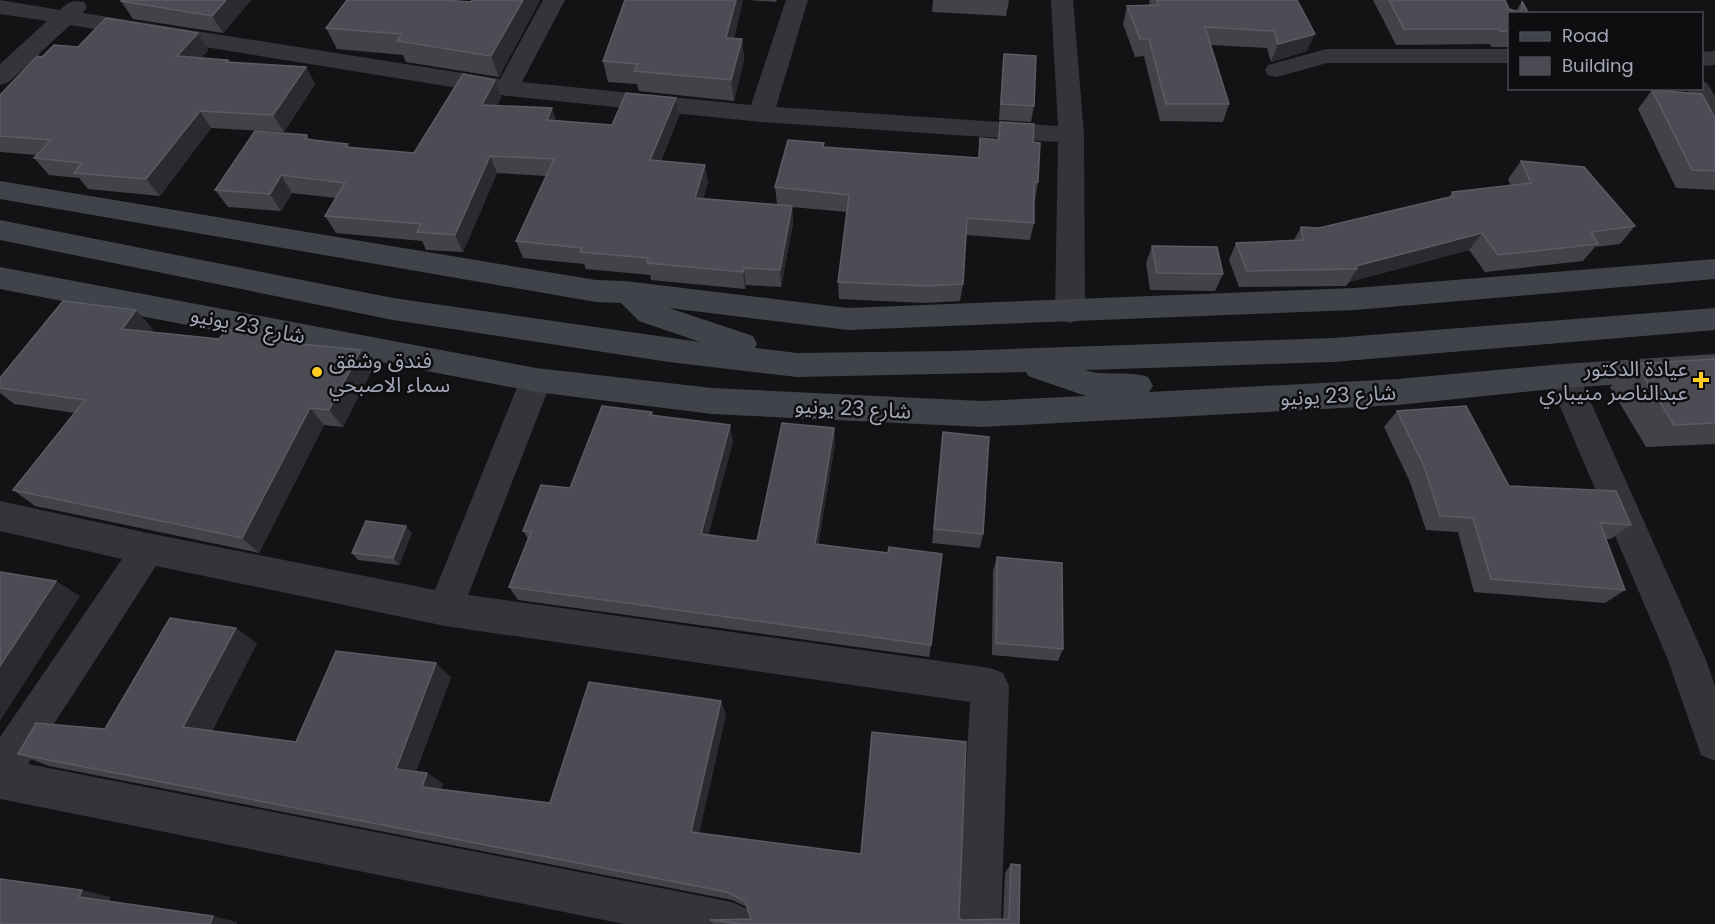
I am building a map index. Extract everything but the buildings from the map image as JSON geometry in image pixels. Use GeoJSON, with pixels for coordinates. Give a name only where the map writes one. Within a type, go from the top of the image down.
{"type":"FeatureCollection","features":[{"type":"Feature","properties":{"kind":"street"},"geometry":{"type":"LineString","coordinates":[[0,77],[84,0]]}},
{"type":"Feature","properties":{"kind":"street"},"geometry":{"type":"LineString","coordinates":[[507,88],[554,0]]}},
{"type":"Feature","properties":{"kind":"street"},"geometry":{"type":"LineString","coordinates":[[760,114],[797,0]]}},
{"type":"Feature","properties":{"kind":"street"},"geometry":{"type":"LineString","coordinates":[[1062,0],[1071,135],[1070,312]]}},
{"type":"Feature","properties":{"kind":"street"},"geometry":{"type":"LineString","coordinates":[[0,7],[507,88],[760,114],[1071,135]]}},
{"type":"Feature","properties":{"kind":"street"},"geometry":{"type":"LineString","coordinates":[[1278,70],[1321,47],[1508,56]]}},
{"type":"Feature","properties":{"kind":"street"},"geometry":{"type":"LineString","coordinates":[[1699,90],[1715,118]]}},
{"type":"Feature","properties":{"kind":"street"},"geometry":{"type":"LineString","coordinates":[[0,190],[596,291],[625,292],[848,319],[1355,299],[1715,269]]}},
{"type":"Feature","properties":{"kind":"street"},"geometry":{"type":"LineString","coordinates":[[0,230],[393,309],[669,350],[797,365],[1333,350],[1715,319]]}},
{"type":"Feature","properties":{"kind":"street","name":"شارع 23 يونيو"},"geometry":{"type":"LineString","coordinates":[[0,278],[536,380],[712,401],[982,414],[1331,396],[1563,376],[1715,366]]}},
{"type":"Feature","properties":{"kind":"street"},"geometry":{"type":"LineString","coordinates":[[625,292],[649,313],[797,365]]}},
{"type":"Feature","properties":{"kind":"street"},"geometry":{"type":"LineString","coordinates":[[1020,360],[1094,386],[1177,386],[1252,381],[1295,384],[1331,396]]}},
{"type":"Feature","properties":{"kind":"street"},"geometry":{"type":"LineString","coordinates":[[1563,376],[1701,662],[1715,741]]}},
{"type":"Feature","properties":{"kind":"street"},"geometry":{"type":"LineString","coordinates":[[445,609],[536,380]]}},
{"type":"Feature","properties":{"kind":"street"},"geometry":{"type":"LineString","coordinates":[[0,516],[148,549],[445,609],[990,686],[979,924]]}},
{"type":"Feature","properties":{"kind":"street"},"geometry":{"type":"LineString","coordinates":[[0,772],[148,549]]}},
{"type":"Feature","properties":{"kind":"street"},"geometry":{"type":"LineString","coordinates":[[0,779],[732,924]]}},
{"type":"Feature","properties":{"kind":"place","name":"فندق وشقق سماء الاصبحي"},"geometry":{"type":"Point","coordinates":[317,372]}},
{"type":"Feature","properties":{"kind":"place","name":"عيادة الدكتور عبدالناصر منيباري"},"geometry":{"type":"Point","coordinates":[1701,380]}}]}
